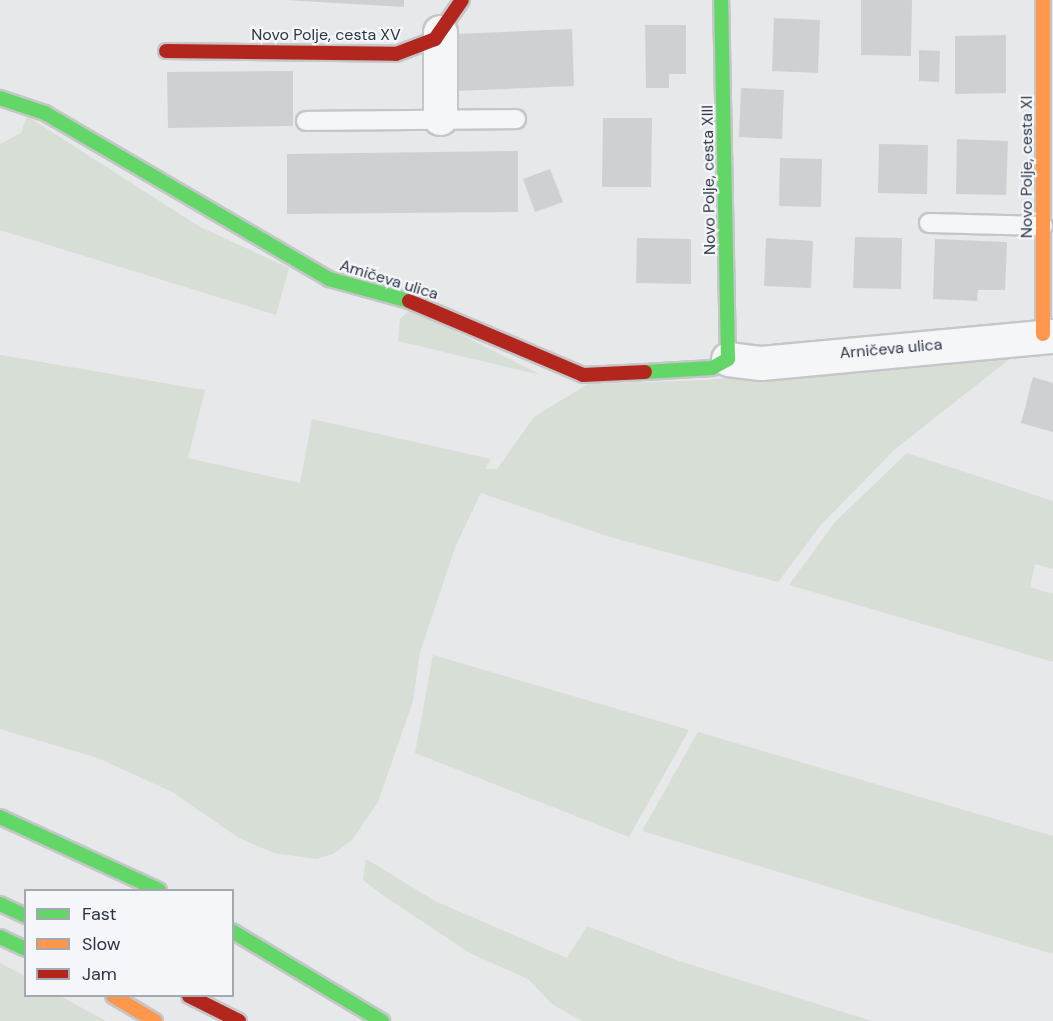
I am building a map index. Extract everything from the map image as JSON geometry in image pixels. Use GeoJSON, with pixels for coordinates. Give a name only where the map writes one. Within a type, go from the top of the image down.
{"type":"FeatureCollection","features":[{"type":"Feature","properties":{"kind":"main road","name":"Novo Polje, cesta XV"},"geometry":{"type":"LineString","coordinates":[[166,51],[396,54],[421,49],[440,32],[462,0]]}},
{"type":"Feature","properties":{"kind":"main road","name":"Novo Polje, cesta XIII"},"geometry":{"type":"LineString","coordinates":[[721,0],[728,359]]}},
{"type":"Feature","properties":{"kind":"main road","name":"Novo Polje, cesta XI"},"geometry":{"type":"LineString","coordinates":[[1043,0],[1043,226],[1048,335]]}},
{"type":"Feature","properties":{"kind":"main road","name":"Amičeva ulica"},"geometry":{"type":"LineString","coordinates":[[0,98],[45,113],[329,279],[429,307],[529,356],[583,375],[687,371],[728,359]]}},
{"type":"Feature","properties":{"kind":"main road"},"geometry":{"type":"LineString","coordinates":[[0,817],[155,889]]}},
{"type":"Feature","properties":{"kind":"main road"},"geometry":{"type":"LineString","coordinates":[[0,904],[24,915]]}},
{"type":"Feature","properties":{"kind":"main road"},"geometry":{"type":"LineString","coordinates":[[234,932],[382,1021]]}},
{"type":"Feature","properties":{"kind":"main road"},"geometry":{"type":"LineString","coordinates":[[0,937],[24,948]]}},
{"type":"Feature","properties":{"kind":"main road"},"geometry":{"type":"LineString","coordinates":[[115,997],[155,1021]]}},
{"type":"Feature","properties":{"kind":"main road"},"geometry":{"type":"LineString","coordinates":[[191,997],[239,1021]]}},
{"type":"Feature","properties":{"kind":"street"},"geometry":{"type":"LineString","coordinates":[[440,32],[440,118]]}},
{"type":"Feature","properties":{"kind":"street","name":"Arničeva ulica"},"geometry":{"type":"LineString","coordinates":[[728,359],[761,363],[1048,335]]}},
{"type":"Feature","properties":{"kind":"lane"},"geometry":{"type":"LineString","coordinates":[[306,121],[516,119]]}},
{"type":"Feature","properties":{"kind":"lane"},"geometry":{"type":"LineString","coordinates":[[929,223],[1043,226]]}},
{"type":"Feature","properties":{"kind":"shaded area"},"geometry":{"type":"Polygon","coordinates":[[[27,116],[200,227],[289,268],[276,315],[0,230],[0,144],[21,133],[27,116]]]}},
{"type":"Feature","properties":{"kind":"shaded area"},"geometry":{"type":"Polygon","coordinates":[[[411,309],[541,375],[398,341],[400,319],[411,309]]]}},
{"type":"Feature","properties":{"kind":"shaded area"},"geometry":{"type":"Polygon","coordinates":[[[1009,350],[1011,358],[894,450],[820,526],[778,582],[610,537],[481,493],[456,545],[420,652],[413,701],[378,802],[352,840],[333,854],[316,859],[274,853],[239,838],[172,792],[98,758],[0,729],[0,355],[205,390],[188,458],[300,483],[312,419],[491,459],[485,469],[497,469],[534,417],[588,384],[706,380],[1009,350]]]}},
{"type":"Feature","properties":{"kind":"shaded area"},"geometry":{"type":"Polygon","coordinates":[[[907,453],[1053,501],[1053,569],[1035,564],[1030,587],[1053,594],[1053,662],[789,585],[835,522],[907,453]]]}},
{"type":"Feature","properties":{"kind":"shaded area"},"geometry":{"type":"Polygon","coordinates":[[[433,655],[689,730],[629,837],[415,753],[433,655]]]}},
{"type":"Feature","properties":{"kind":"shaded area"},"geometry":{"type":"Polygon","coordinates":[[[698,732],[1053,836],[1053,954],[642,831],[698,732]]]}},
{"type":"Feature","properties":{"kind":"shaded area"},"geometry":{"type":"Polygon","coordinates":[[[366,859],[435,901],[567,958],[587,926],[679,961],[872,1021],[582,1021],[552,1004],[528,979],[470,953],[384,896],[363,880],[366,859]]]}},
{"type":"Feature","properties":{"kind":"shaded area"},"geometry":{"type":"Polygon","coordinates":[[[0,963],[24,975],[24,997],[62,997],[106,1021],[0,1021],[0,963]]]}},
{"type":"Feature","properties":{"kind":"building"},"geometry":{"type":"Polygon","coordinates":[[[285,0],[404,0],[404,7],[285,0]]]}},
{"type":"Feature","properties":{"kind":"building"},"geometry":{"type":"Polygon","coordinates":[[[861,0],[912,0],[911,56],[861,55],[861,0]]]}},
{"type":"Feature","properties":{"kind":"building"},"geometry":{"type":"Polygon","coordinates":[[[774,18],[820,20],[818,73],[772,71],[774,18]]]}},
{"type":"Feature","properties":{"kind":"building"},"geometry":{"type":"Polygon","coordinates":[[[645,25],[686,25],[686,74],[669,74],[669,88],[646,88],[645,25]]]}},
{"type":"Feature","properties":{"kind":"building"},"geometry":{"type":"Polygon","coordinates":[[[572,29],[574,86],[457,91],[455,34],[572,29]]]}},
{"type":"Feature","properties":{"kind":"building"},"geometry":{"type":"Polygon","coordinates":[[[1006,35],[1006,93],[955,94],[955,36],[1006,35]]]}},
{"type":"Feature","properties":{"kind":"building"},"geometry":{"type":"Polygon","coordinates":[[[919,50],[940,51],[939,82],[919,81],[919,50]]]}},
{"type":"Feature","properties":{"kind":"building"},"geometry":{"type":"Polygon","coordinates":[[[293,71],[293,126],[168,128],[167,72],[293,71]]]}},
{"type":"Feature","properties":{"kind":"building"},"geometry":{"type":"Polygon","coordinates":[[[741,88],[784,90],[782,139],[739,137],[741,88]]]}},
{"type":"Feature","properties":{"kind":"building"},"geometry":{"type":"Polygon","coordinates":[[[603,118],[652,118],[651,187],[602,187],[603,118]]]}},
{"type":"Feature","properties":{"kind":"building"},"geometry":{"type":"Polygon","coordinates":[[[957,139],[1008,141],[1006,195],[956,194],[957,139]]]}},
{"type":"Feature","properties":{"kind":"building"},"geometry":{"type":"Polygon","coordinates":[[[879,144],[928,145],[927,194],[878,193],[879,144]]]}},
{"type":"Feature","properties":{"kind":"building"},"geometry":{"type":"Polygon","coordinates":[[[518,151],[518,212],[287,214],[287,154],[518,151]]]}},
{"type":"Feature","properties":{"kind":"building"},"geometry":{"type":"Polygon","coordinates":[[[780,158],[822,159],[821,207],[779,206],[780,158]]]}},
{"type":"Feature","properties":{"kind":"building"},"geometry":{"type":"Polygon","coordinates":[[[550,169],[563,202],[535,212],[523,179],[550,169]]]}},
{"type":"Feature","properties":{"kind":"building"},"geometry":{"type":"Polygon","coordinates":[[[855,237],[902,238],[901,289],[853,288],[855,237]]]}},
{"type":"Feature","properties":{"kind":"building"},"geometry":{"type":"Polygon","coordinates":[[[637,238],[691,239],[691,284],[636,283],[637,238]]]}},
{"type":"Feature","properties":{"kind":"building"},"geometry":{"type":"Polygon","coordinates":[[[766,238],[813,241],[811,288],[764,286],[766,238]]]}},
{"type":"Feature","properties":{"kind":"building"},"geometry":{"type":"Polygon","coordinates":[[[935,239],[1007,242],[1005,290],[978,290],[977,301],[933,299],[935,239]]]}},
{"type":"Feature","properties":{"kind":"building"},"geometry":{"type":"Polygon","coordinates":[[[1033,377],[1053,383],[1053,432],[1021,423],[1033,377]]]}},
{"type":"Feature","properties":{"kind":"traffic: fast"},"geometry":{"type":"LineString","coordinates":[[645,372],[712,368],[728,359],[721,0]]}},
{"type":"Feature","properties":{"kind":"traffic: fast"},"geometry":{"type":"LineString","coordinates":[[0,98],[45,113],[329,279],[409,301]]}},
{"type":"Feature","properties":{"kind":"traffic: fast"},"geometry":{"type":"LineString","coordinates":[[0,817],[157,889]]}},
{"type":"Feature","properties":{"kind":"traffic: fast"},"geometry":{"type":"LineString","coordinates":[[0,904],[24,915]]}},
{"type":"Feature","properties":{"kind":"traffic: fast"},"geometry":{"type":"LineString","coordinates":[[234,932],[382,1021]]}},
{"type":"Feature","properties":{"kind":"traffic: fast"},"geometry":{"type":"LineString","coordinates":[[0,937],[24,948]]}},
{"type":"Feature","properties":{"kind":"traffic: slow"},"geometry":{"type":"LineString","coordinates":[[1043,0],[1043,334]]}},
{"type":"Feature","properties":{"kind":"traffic: slow"},"geometry":{"type":"LineString","coordinates":[[115,997],[155,1021]]}},
{"type":"Feature","properties":{"kind":"traffic: jam"},"geometry":{"type":"LineString","coordinates":[[166,51],[396,54],[435,39],[462,0]]}},
{"type":"Feature","properties":{"kind":"traffic: jam"},"geometry":{"type":"LineString","coordinates":[[409,301],[583,375],[645,372]]}},
{"type":"Feature","properties":{"kind":"traffic: jam"},"geometry":{"type":"LineString","coordinates":[[191,997],[239,1021]]}}]}
